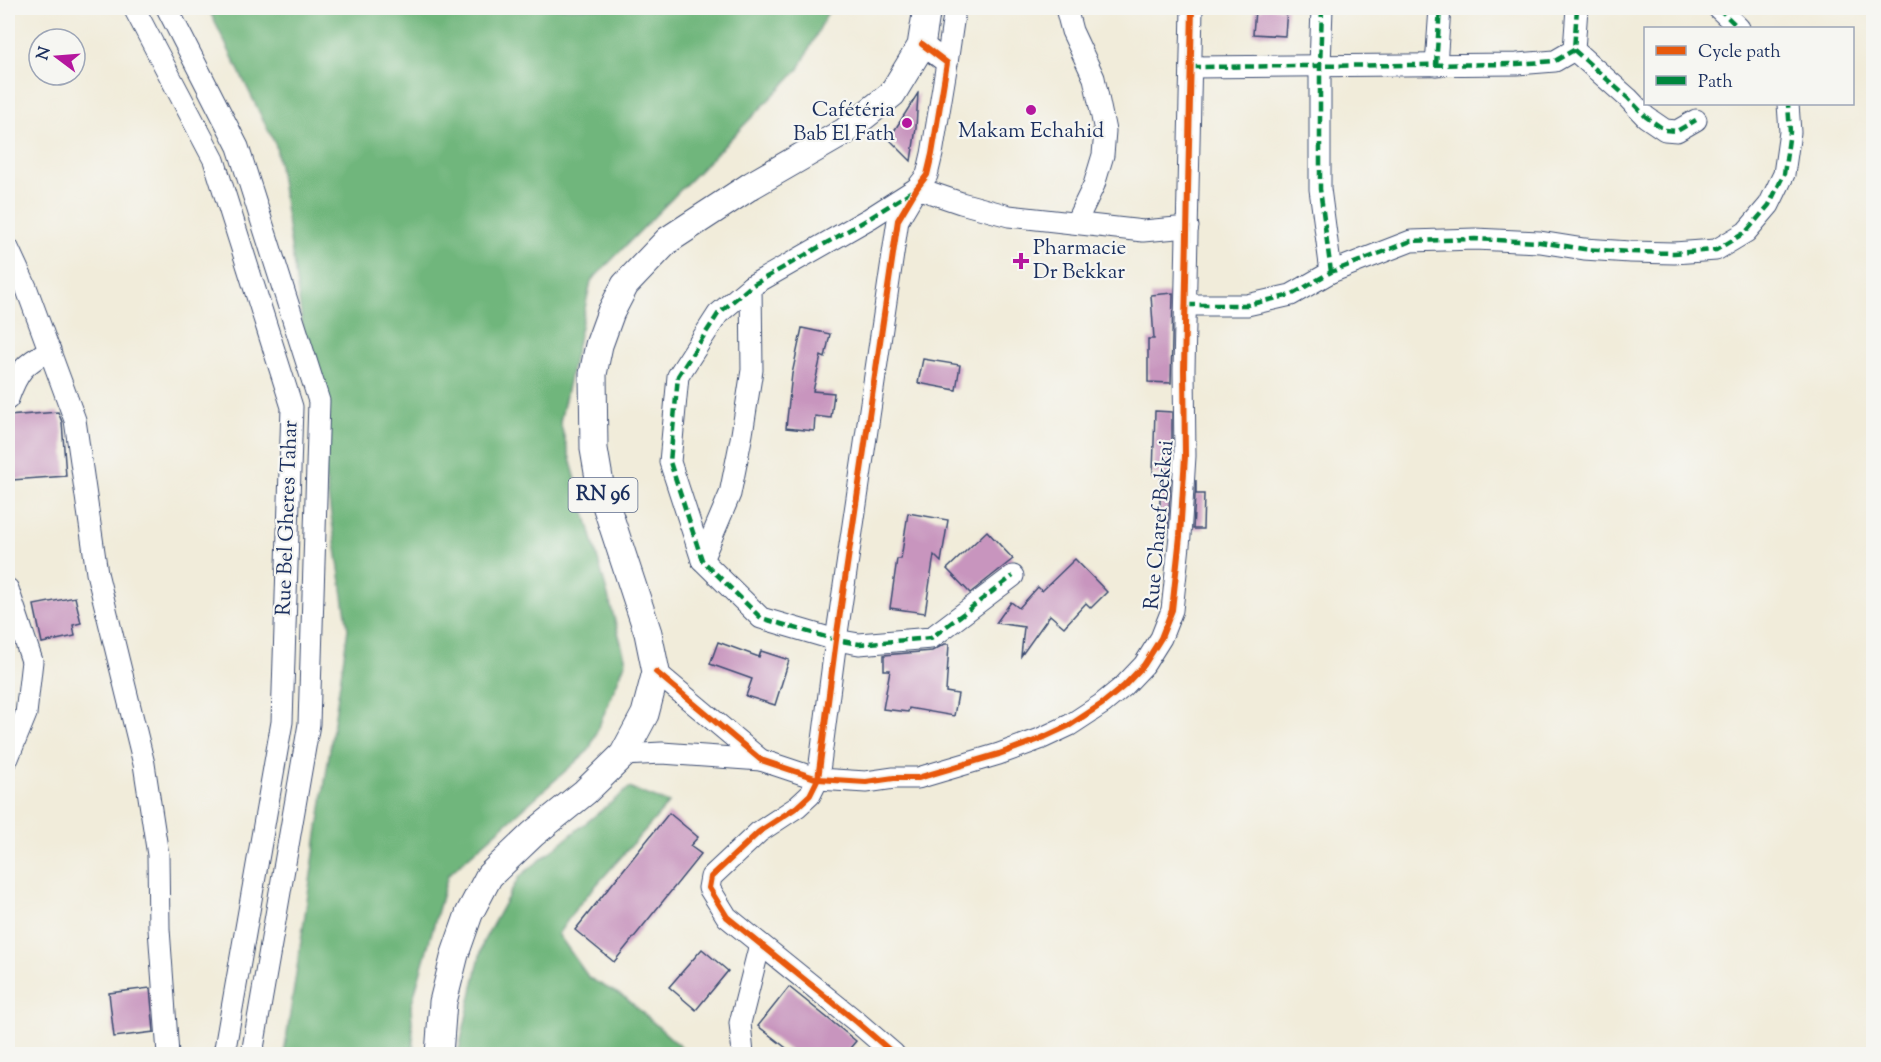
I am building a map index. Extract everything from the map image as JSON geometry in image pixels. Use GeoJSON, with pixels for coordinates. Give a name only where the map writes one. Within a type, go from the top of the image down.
{"type":"FeatureCollection","features":[{"type":"Feature","properties":{"kind":"main road","name":"RN 96"},"geometry":{"type":"LineString","coordinates":[[439,1054],[443,1002],[455,954],[469,914],[489,876],[533,834],[585,792],[623,755],[645,714],[656,672],[648,633],[601,490],[594,448],[593,374],[598,345],[611,312],[624,285],[668,240],[752,185],[844,132],[892,94],[922,44],[927,8]]}},
{"type":"Feature","properties":{"kind":"street","name":"Rue Bel Gheres Tahar"},"geometry":{"type":"LineString","coordinates":[[134,8],[214,160],[292,407],[282,722],[224,1054]]}},
{"type":"Feature","properties":{"kind":"street","name":"Rue Bel Gheres Tahar"},"geometry":{"type":"LineString","coordinates":[[167,8],[238,147],[319,401],[309,724],[252,1054]]}},
{"type":"Feature","properties":{"kind":"street"},"geometry":{"type":"LineString","coordinates":[[894,1054],[727,917],[709,888],[711,878],[759,832],[797,807],[810,795],[818,779],[836,640],[898,220],[926,186],[955,8]]}},
{"type":"Feature","properties":{"kind":"street"},"geometry":{"type":"LineString","coordinates":[[1066,8],[1072,31],[1094,78],[1105,131],[1103,155],[1094,185],[1076,222]]}},
{"type":"Feature","properties":{"kind":"street","name":"Rue Charef Bekkai"},"geometry":{"type":"LineString","coordinates":[[656,672],[746,756],[818,779],[866,782],[894,778],[918,778],[999,754],[1040,739],[1070,724],[1124,686],[1144,665],[1161,638],[1172,610],[1180,536],[1185,456],[1192,8]]}},
{"type":"Feature","properties":{"kind":"street"},"geometry":{"type":"LineString","coordinates":[[1322,8],[1320,189],[1331,272]]}},
{"type":"Feature","properties":{"kind":"street"},"geometry":{"type":"LineString","coordinates":[[1436,65],[1440,8]]}},
{"type":"Feature","properties":{"kind":"street"},"geometry":{"type":"LineString","coordinates":[[1574,50],[1577,8]]}},
{"type":"Feature","properties":{"kind":"street"},"geometry":{"type":"LineString","coordinates":[[1718,8],[1738,27]]}},
{"type":"Feature","properties":{"kind":"street"},"geometry":{"type":"LineString","coordinates":[[922,44],[947,63]]}},
{"type":"Feature","properties":{"kind":"street"},"geometry":{"type":"LineString","coordinates":[[1191,68],[1517,64],[1555,61],[1574,50]]}},
{"type":"Feature","properties":{"kind":"street"},"geometry":{"type":"LineString","coordinates":[[1574,50],[1646,117],[1665,130],[1677,131],[1696,120]]}},
{"type":"Feature","properties":{"kind":"street"},"geometry":{"type":"LineString","coordinates":[[1186,305],[1247,305],[1291,295],[1331,272],[1411,241],[1475,239],[1540,242],[1584,249],[1630,252],[1674,253],[1716,250],[1746,232],[1769,206],[1784,174],[1790,132],[1788,105]]}},
{"type":"Feature","properties":{"kind":"street"},"geometry":{"type":"LineString","coordinates":[[926,186],[961,203],[1009,216],[1143,231],[1188,226]]}},
{"type":"Feature","properties":{"kind":"street"},"geometry":{"type":"LineString","coordinates":[[926,186],[751,286],[718,314],[678,376],[670,462],[702,560],[761,618],[836,640],[859,644],[931,638],[1013,576]]}},
{"type":"Feature","properties":{"kind":"street"},"geometry":{"type":"LineString","coordinates":[[870,218],[898,220]]}},
{"type":"Feature","properties":{"kind":"street"},"geometry":{"type":"LineString","coordinates":[[8,248],[26,288],[75,420],[97,573],[144,764],[158,855],[159,930],[168,1054]]}},
{"type":"Feature","properties":{"kind":"street"},"geometry":{"type":"LineString","coordinates":[[702,560],[730,494],[742,434],[752,370],[751,286]]}},
{"type":"Feature","properties":{"kind":"street"},"geometry":{"type":"LineString","coordinates":[[8,399],[14,381],[28,362],[50,350]]}},
{"type":"Feature","properties":{"kind":"street"},"geometry":{"type":"LineString","coordinates":[[8,590],[32,661],[26,714],[8,758]]}},
{"type":"Feature","properties":{"kind":"street"},"geometry":{"type":"LineString","coordinates":[[623,755],[662,753],[746,756]]}},
{"type":"Feature","properties":{"kind":"street"},"geometry":{"type":"LineString","coordinates":[[742,1054],[740,1023],[760,944]]}},
{"type":"Feature","properties":{"kind":"green space"},"geometry":{"type":"Polygon","coordinates":[[[208,8],[830,8],[799,69],[591,281],[560,422],[626,661],[589,750],[448,875],[411,1006],[414,1054],[284,1054],[348,629],[276,146],[208,8]]]}},
{"type":"Feature","properties":{"kind":"green space"},"geometry":{"type":"Polygon","coordinates":[[[629,788],[669,803],[576,908],[558,934],[589,978],[626,998],[686,1054],[458,1054],[483,942],[519,877],[629,788]]]}},
{"type":"Feature","properties":{"kind":"building"},"geometry":{"type":"Polygon","coordinates":[[[1262,8],[1287,8],[1285,36],[1253,34],[1255,10],[1262,10],[1262,8]]]}},
{"type":"Feature","properties":{"kind":"building","name":"Cafétéria Bab El Fath"},"geometry":{"type":"Polygon","coordinates":[[[918,93],[916,128],[911,161],[889,139],[918,93]]]}},
{"type":"Feature","properties":{"kind":"building"},"geometry":{"type":"Polygon","coordinates":[[[1173,293],[1171,383],[1148,382],[1148,339],[1154,339],[1151,295],[1173,293]]]}},
{"type":"Feature","properties":{"kind":"building"},"geometry":{"type":"Polygon","coordinates":[[[802,328],[830,334],[825,358],[821,356],[813,391],[834,393],[831,418],[815,416],[814,431],[786,428],[792,374],[802,328]]]}},
{"type":"Feature","properties":{"kind":"building"},"geometry":{"type":"Polygon","coordinates":[[[923,359],[960,365],[956,390],[918,383],[923,359]]]}},
{"type":"Feature","properties":{"kind":"building"},"geometry":{"type":"Polygon","coordinates":[[[1155,411],[1172,412],[1168,528],[1159,527],[1161,474],[1153,474],[1155,411]]]}},
{"type":"Feature","properties":{"kind":"building"},"geometry":{"type":"Polygon","coordinates":[[[58,412],[62,422],[66,476],[12,480],[8,416],[58,412]]]}},
{"type":"Feature","properties":{"kind":"building"},"geometry":{"type":"Polygon","coordinates":[[[1196,480],[1196,494],[1204,494],[1203,529],[1193,529],[1196,480]]]}},
{"type":"Feature","properties":{"kind":"building"},"geometry":{"type":"Polygon","coordinates":[[[908,513],[948,520],[941,562],[934,555],[925,613],[890,608],[897,559],[901,559],[908,513]]]}},
{"type":"Feature","properties":{"kind":"building"},"geometry":{"type":"Polygon","coordinates":[[[987,531],[1013,559],[970,593],[947,569],[987,531]]]}},
{"type":"Feature","properties":{"kind":"building"},"geometry":{"type":"Polygon","coordinates":[[[1075,559],[1107,592],[1091,608],[1086,603],[1064,627],[1050,615],[1021,656],[1024,627],[996,623],[1011,602],[1019,608],[1038,587],[1042,591],[1075,559]]]}},
{"type":"Feature","properties":{"kind":"building"},"geometry":{"type":"Polygon","coordinates":[[[75,597],[81,623],[73,625],[75,636],[42,643],[34,605],[75,597]]]}},
{"type":"Feature","properties":{"kind":"building"},"geometry":{"type":"Polygon","coordinates":[[[718,642],[759,657],[761,651],[789,660],[775,705],[746,696],[752,679],[710,664],[718,642]]]}},
{"type":"Feature","properties":{"kind":"building"},"geometry":{"type":"Polygon","coordinates":[[[949,644],[946,692],[958,694],[954,716],[909,708],[908,712],[883,709],[890,670],[884,670],[884,655],[932,651],[949,644]]]}},
{"type":"Feature","properties":{"kind":"building"},"geometry":{"type":"Polygon","coordinates":[[[669,813],[698,837],[690,846],[701,854],[614,962],[575,930],[669,813]]]}},
{"type":"Feature","properties":{"kind":"building"},"geometry":{"type":"Polygon","coordinates":[[[702,949],[728,971],[696,1010],[669,987],[702,949]]]}},
{"type":"Feature","properties":{"kind":"building"},"geometry":{"type":"Polygon","coordinates":[[[789,987],[856,1041],[845,1054],[794,1054],[758,1026],[789,987]]]}},
{"type":"Feature","properties":{"kind":"building"},"geometry":{"type":"Polygon","coordinates":[[[150,988],[154,1032],[114,1037],[109,993],[150,988]]]}},
{"type":"Feature","properties":{"kind":"marked path"},"geometry":{"type":"LineString","coordinates":[[1322,8],[1320,189],[1331,272]]}},
{"type":"Feature","properties":{"kind":"marked path"},"geometry":{"type":"LineString","coordinates":[[1436,65],[1440,8]]}},
{"type":"Feature","properties":{"kind":"marked path"},"geometry":{"type":"LineString","coordinates":[[1191,67],[1517,64],[1555,61],[1574,50],[1577,8]]}},
{"type":"Feature","properties":{"kind":"marked path"},"geometry":{"type":"LineString","coordinates":[[1718,8],[1738,27]]}},
{"type":"Feature","properties":{"kind":"marked path"},"geometry":{"type":"LineString","coordinates":[[1574,50],[1646,117],[1665,130],[1677,131],[1696,120]]}},
{"type":"Feature","properties":{"kind":"marked path"},"geometry":{"type":"LineString","coordinates":[[1186,305],[1247,305],[1291,295],[1331,272],[1411,241],[1475,239],[1540,242],[1584,249],[1630,252],[1674,253],[1716,250],[1746,232],[1769,205],[1784,174],[1790,132],[1788,105]]}},
{"type":"Feature","properties":{"kind":"marked path"},"geometry":{"type":"LineString","coordinates":[[912,191],[870,218],[751,286],[718,314],[678,376],[670,462],[702,560],[761,618],[836,640],[859,644],[931,638],[1013,576]]}},
{"type":"Feature","properties":{"kind":"cycle path"},"geometry":{"type":"LineString","coordinates":[[656,672],[761,760],[818,779],[866,782],[894,778],[918,778],[999,754],[1040,739],[1070,725],[1102,704],[1144,665],[1161,638],[1172,610],[1180,536],[1185,456],[1184,370],[1192,8]]}},
{"type":"Feature","properties":{"kind":"cycle path"},"geometry":{"type":"LineString","coordinates":[[894,1054],[727,917],[709,888],[711,877],[759,832],[797,807],[810,795],[818,779],[836,640],[898,220],[927,175],[947,63],[922,44]]}},
{"type":"Feature","properties":{"kind":"place","name":"Makam Echahid"},"geometry":{"type":"Point","coordinates":[1031,110]}},
{"type":"Feature","properties":{"kind":"place","name":"Cafétéria Bab El Fath"},"geometry":{"type":"Point","coordinates":[907,123]}},
{"type":"Feature","properties":{"kind":"place","name":"Pharmacie Dr Bekkar"},"geometry":{"type":"Point","coordinates":[1021,261]}}]}
